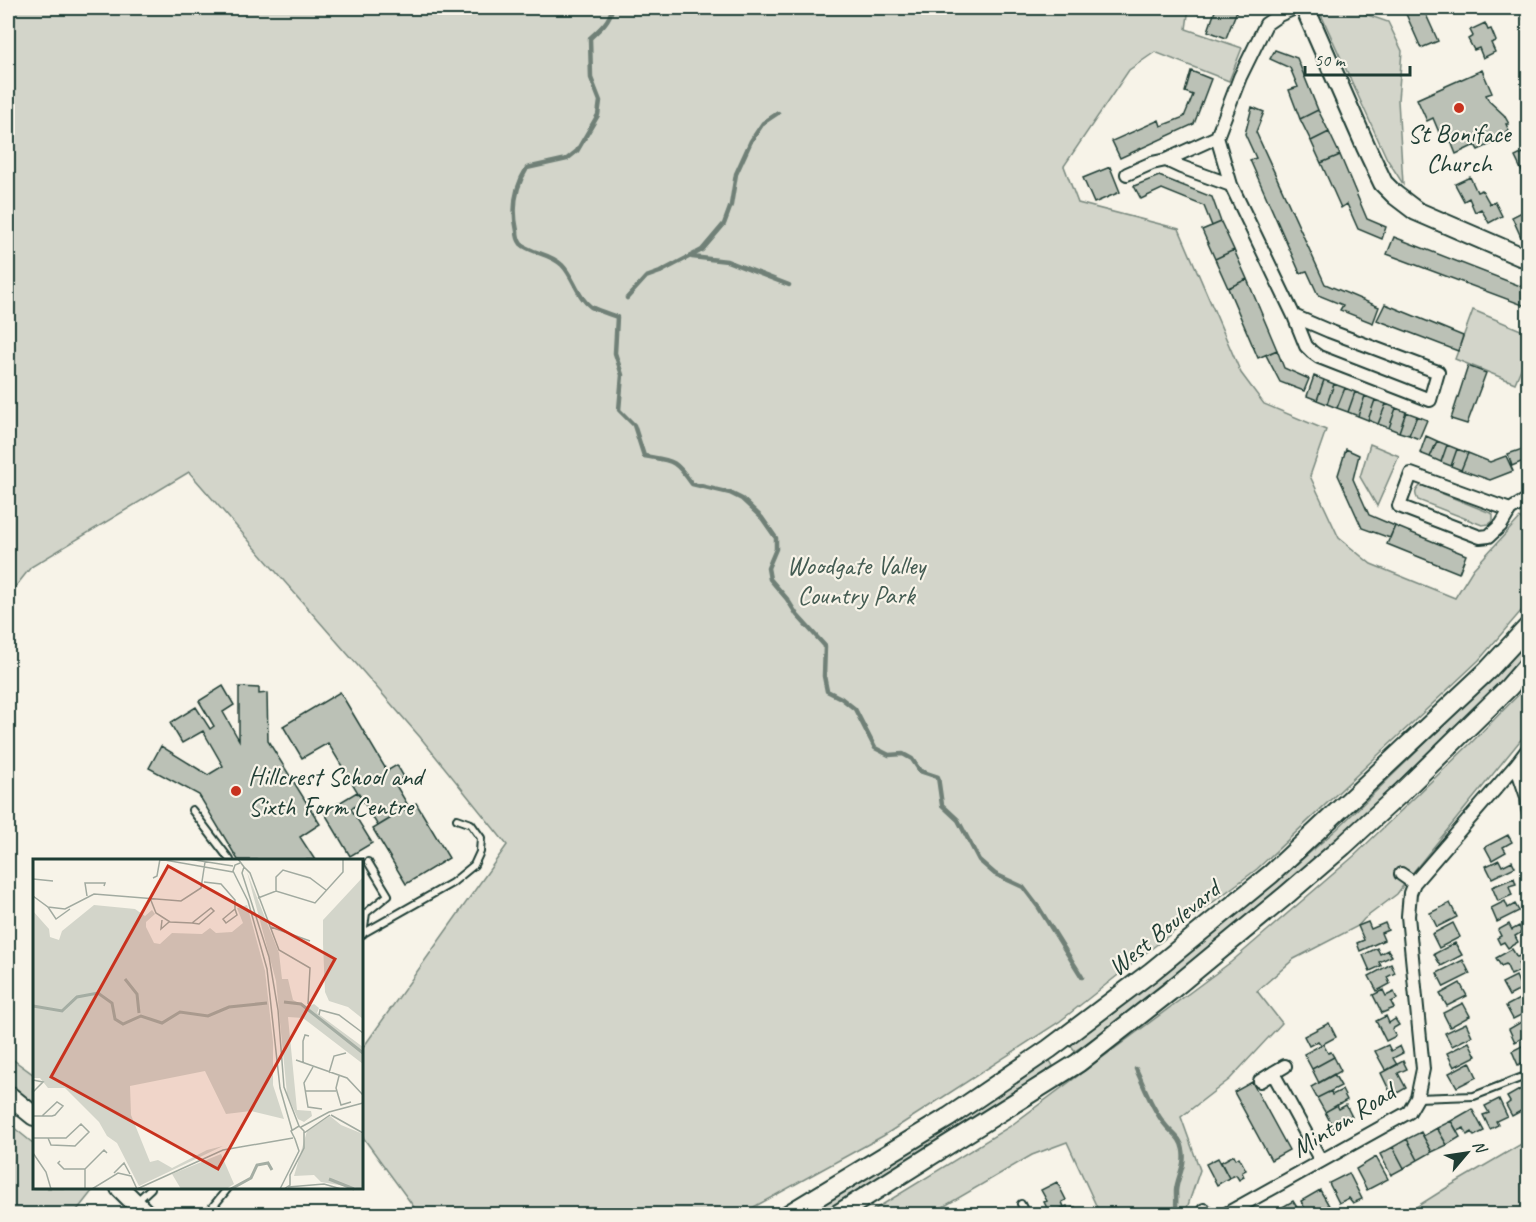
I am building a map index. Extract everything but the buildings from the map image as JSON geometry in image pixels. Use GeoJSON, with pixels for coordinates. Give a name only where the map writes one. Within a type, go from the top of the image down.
{"type":"FeatureCollection","features":[{"type":"Feature","properties":{"kind":"main road"},"geometry":{"type":"LineString","coordinates":[[1305,8],[1383,183],[1416,212],[1520,256],[1528,257]]}},
{"type":"Feature","properties":{"kind":"main road","name":"West Boulevard"},"geometry":{"type":"LineString","coordinates":[[789,1215],[949,1117],[1049,1049],[1151,972],[1271,874],[1488,670],[1528,627]]}},
{"type":"Feature","properties":{"kind":"main road","name":"West Boulevard"},"geometry":{"type":"LineString","coordinates":[[838,1215],[1078,1063],[1169,992],[1284,897],[1386,807],[1509,687],[1528,665]]}},
{"type":"Feature","properties":{"kind":"main road"},"geometry":{"type":"LineString","coordinates":[[8,1095],[33,1115]]}},
{"type":"Feature","properties":{"kind":"main road"},"geometry":{"type":"LineString","coordinates":[[121,1189],[141,1209]]}},
{"type":"Feature","properties":{"kind":"street"},"geometry":{"type":"LineString","coordinates":[[1294,316],[1438,372],[1430,399],[1319,357],[1306,346],[1231,185],[1217,137],[1240,77],[1266,24],[1295,8]]}},
{"type":"Feature","properties":{"kind":"street"},"geometry":{"type":"LineString","coordinates":[[1127,174],[1152,163],[1166,160],[1217,137]]}},
{"type":"Feature","properties":{"kind":"street"},"geometry":{"type":"LineString","coordinates":[[1166,160],[1181,168],[1231,185]]}},
{"type":"Feature","properties":{"kind":"street"},"geometry":{"type":"LineString","coordinates":[[1510,510],[1411,474],[1399,506],[1480,537],[1489,536],[1501,525],[1510,510],[1528,499]]}},
{"type":"Feature","properties":{"kind":"street","name":"Minton Road"},"geometry":{"type":"LineString","coordinates":[[1226,1215],[1409,1112],[1416,1098],[1423,1069],[1408,916],[1410,893],[1414,883],[1528,749]]}},
{"type":"Feature","properties":{"kind":"street"},"geometry":{"type":"LineString","coordinates":[[1516,765],[1527,797],[1528,810]]}},
{"type":"Feature","properties":{"kind":"street"},"geometry":{"type":"LineString","coordinates":[[1401,874],[1414,883]]}},
{"type":"Feature","properties":{"kind":"street"},"geometry":{"type":"LineString","coordinates":[[1260,1081],[1285,1065]]}},
{"type":"Feature","properties":{"kind":"street"},"geometry":{"type":"LineString","coordinates":[[1273,1073],[1321,1161]]}},
{"type":"Feature","properties":{"kind":"lane"},"geometry":{"type":"LineString","coordinates":[[192,810],[229,859]]}},
{"type":"Feature","properties":{"kind":"lane"},"geometry":{"type":"LineString","coordinates":[[363,933],[452,883],[474,865],[480,852],[481,838],[471,824],[457,819]]}},
{"type":"Feature","properties":{"kind":"lane"},"geometry":{"type":"LineString","coordinates":[[363,929],[366,913],[388,895],[368,862]]}},
{"type":"Feature","properties":{"kind":"lane"},"geometry":{"type":"LineString","coordinates":[[1416,1098],[1474,1096],[1528,1075]]}},
{"type":"Feature","properties":{"kind":"lane"},"geometry":{"type":"LineString","coordinates":[[141,1209],[151,1189]]}},
{"type":"Feature","properties":{"kind":"lane"},"geometry":{"type":"LineString","coordinates":[[207,1215],[227,1189]]}},
{"type":"Feature","properties":{"kind":"lane"},"geometry":{"type":"LineString","coordinates":[[1021,1204],[1026,1215]]}},
{"type":"Feature","properties":{"kind":"green space","name":"Woodgate Valley Country Park"},"geometry":{"type":"Polygon","coordinates":[[[8,8],[1189,8],[1186,29],[1242,48],[1229,81],[1155,52],[1129,70],[1064,166],[1078,203],[1179,229],[1241,373],[1264,404],[1326,430],[1310,476],[1339,538],[1371,564],[1455,598],[1473,569],[1520,518],[1528,526],[1528,603],[1479,660],[1257,869],[1059,1022],[883,1136],[741,1214],[419,1214],[363,1137],[363,1048],[507,845],[420,737],[189,472],[31,567],[8,596],[8,8]]]}},
{"type":"Feature","properties":{"kind":"green space"},"geometry":{"type":"Polygon","coordinates":[[[1318,8],[1348,8],[1388,22],[1402,51],[1398,100],[1403,184],[1387,159],[1318,8]]]}},
{"type":"Feature","properties":{"kind":"green space"},"geometry":{"type":"Polygon","coordinates":[[[1473,310],[1528,333],[1528,352],[1515,383],[1455,359],[1473,310]]]}},
{"type":"Feature","properties":{"kind":"green space"},"geometry":{"type":"Polygon","coordinates":[[[1370,444],[1399,456],[1377,506],[1360,477],[1370,444]]]}},
{"type":"Feature","properties":{"kind":"green space"},"geometry":{"type":"Polygon","coordinates":[[[1421,485],[1493,514],[1493,521],[1482,525],[1418,500],[1416,492],[1421,485]]]}},
{"type":"Feature","properties":{"kind":"green space"},"geometry":{"type":"Polygon","coordinates":[[[1528,639],[1528,654],[1421,760],[1311,863],[1196,961],[1075,1051],[1069,1043],[1262,894],[1337,829],[1528,639]]]}},
{"type":"Feature","properties":{"kind":"green space"},"geometry":{"type":"Polygon","coordinates":[[[1528,685],[1528,731],[1397,894],[1358,926],[1294,959],[1257,991],[1282,1023],[1230,1079],[1181,1117],[1200,1170],[1185,1214],[1100,1214],[1067,1142],[1032,1155],[931,1214],[867,1214],[1009,1127],[1231,962],[1354,856],[1528,685]]]}},
{"type":"Feature","properties":{"kind":"green space"},"geometry":{"type":"Polygon","coordinates":[[[8,1056],[33,1074],[33,1108],[8,1089],[8,1056]]]}},
{"type":"Feature","properties":{"kind":"green space"},"geometry":{"type":"Polygon","coordinates":[[[1049,1059],[1053,1066],[931,1149],[827,1214],[804,1214],[1049,1059]]]}},
{"type":"Feature","properties":{"kind":"green space"},"geometry":{"type":"Polygon","coordinates":[[[8,1123],[33,1143],[33,1189],[93,1190],[74,1214],[8,1214],[8,1123]]]}},
{"type":"Feature","properties":{"kind":"green space"},"geometry":{"type":"Polygon","coordinates":[[[1528,1140],[1528,1214],[1405,1214],[1448,1187],[1528,1140]]]}},
{"type":"Feature","properties":{"kind":"waterway"},"geometry":{"type":"LineString","coordinates":[[612,8],[607,21],[590,38],[591,78],[600,101],[598,115],[577,151],[567,159],[527,168],[516,198],[515,215],[519,241],[525,247],[552,258],[562,265],[582,298],[591,307],[617,317],[615,353],[622,375],[619,410],[634,425],[644,456],[672,462],[692,484],[730,493],[742,499],[762,518],[776,538],[776,549],[768,568],[770,579],[797,615],[825,646],[824,676],[827,691],[855,709],[875,748],[889,755],[903,754],[912,759],[920,771],[938,777],[942,805],[958,820],[979,860],[995,874],[1023,887],[1039,908],[1082,977]]}},
{"type":"Feature","properties":{"kind":"waterway"},"geometry":{"type":"LineString","coordinates":[[627,298],[646,277],[702,250],[724,224],[731,205],[736,174],[751,141],[763,123],[778,113]]}},
{"type":"Feature","properties":{"kind":"waterway"},"geometry":{"type":"LineString","coordinates":[[692,257],[727,261],[789,285]]}},
{"type":"Feature","properties":{"kind":"waterway"},"geometry":{"type":"LineString","coordinates":[[1136,1069],[1158,1114],[1182,1146],[1184,1156],[1176,1191],[1175,1214]]}},
{"type":"Feature","properties":{"kind":"place","name":"St Boniface Church"},"geometry":{"type":"Point","coordinates":[1459,108]}},
{"type":"Feature","properties":{"kind":"place","name":"Hillcrest School and Sixth Form Centre"},"geometry":{"type":"Point","coordinates":[236,791]}}]}
